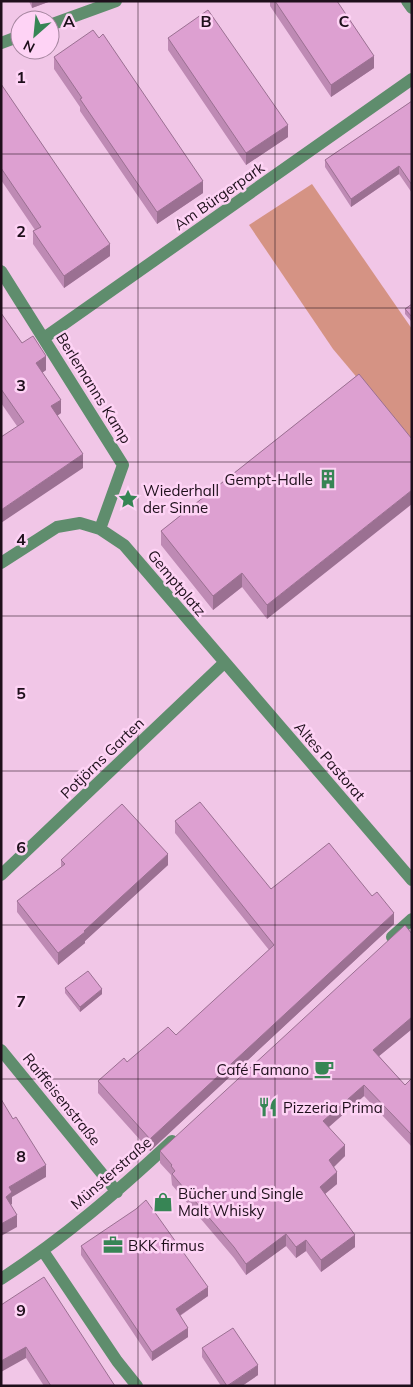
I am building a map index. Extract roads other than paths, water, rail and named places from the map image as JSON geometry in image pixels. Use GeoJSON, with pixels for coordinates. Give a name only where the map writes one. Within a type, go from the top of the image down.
{"type":"FeatureCollection","features":[{"type":"Feature","properties":{"kind":"street"},"geometry":{"type":"LineString","coordinates":[[60,22],[116,1]]}},
{"type":"Feature","properties":{"kind":"street"},"geometry":{"type":"LineString","coordinates":[[407,1],[412,8]]}},
{"type":"Feature","properties":{"kind":"street","name":"Am Bürgerpark"},"geometry":{"type":"LineString","coordinates":[[44,338],[412,79]]}},
{"type":"Feature","properties":{"kind":"street","name":"Berlemanns Kamp"},"geometry":{"type":"LineString","coordinates":[[1,272],[123,464],[100,529]]}},
{"type":"Feature","properties":{"kind":"street"},"geometry":{"type":"LineString","coordinates":[[1,563],[57,527],[80,523],[100,529]]}},
{"type":"Feature","properties":{"kind":"street","name":"Gemptplatz"},"geometry":{"type":"LineString","coordinates":[[100,529],[124,546],[224,664]]}},
{"type":"Feature","properties":{"kind":"street","name":"Potjörns Garten"},"geometry":{"type":"LineString","coordinates":[[1,875],[224,664]]}},
{"type":"Feature","properties":{"kind":"street","name":"Altes Pastorat"},"geometry":{"type":"LineString","coordinates":[[224,664],[412,880]]}},
{"type":"Feature","properties":{"kind":"street"},"geometry":{"type":"LineString","coordinates":[[383,946],[412,919]]}},
{"type":"Feature","properties":{"kind":"street","name":"Raiffeisenstraße"},"geometry":{"type":"LineString","coordinates":[[1,1050],[117,1192]]}},
{"type":"Feature","properties":{"kind":"street","name":"Münsterstraße"},"geometry":{"type":"LineString","coordinates":[[1,1279],[43,1252],[117,1192],[181,1133]]}},
{"type":"Feature","properties":{"kind":"street"},"geometry":{"type":"LineString","coordinates":[[43,1252],[117,1361],[137,1386]]}},
{"type":"Feature","properties":{"kind":"place","name":"Gempt-Halle"},"geometry":{"type":"Point","coordinates":[328,479]}},
{"type":"Feature","properties":{"kind":"place","name":"Wiederhall der Sinne"},"geometry":{"type":"Point","coordinates":[128,499]}},
{"type":"Feature","properties":{"kind":"place","name":"Café Famano"},"geometry":{"type":"Point","coordinates":[324,1069]}},
{"type":"Feature","properties":{"kind":"place","name":"Pizzeria Prima"},"geometry":{"type":"Point","coordinates":[268,1107]}},
{"type":"Feature","properties":{"kind":"place","name":"Bücher und Single Malt Whisky"},"geometry":{"type":"Point","coordinates":[163,1202]}},
{"type":"Feature","properties":{"kind":"place","name":"BKK firmus"},"geometry":{"type":"Point","coordinates":[113,1245]}}]}
